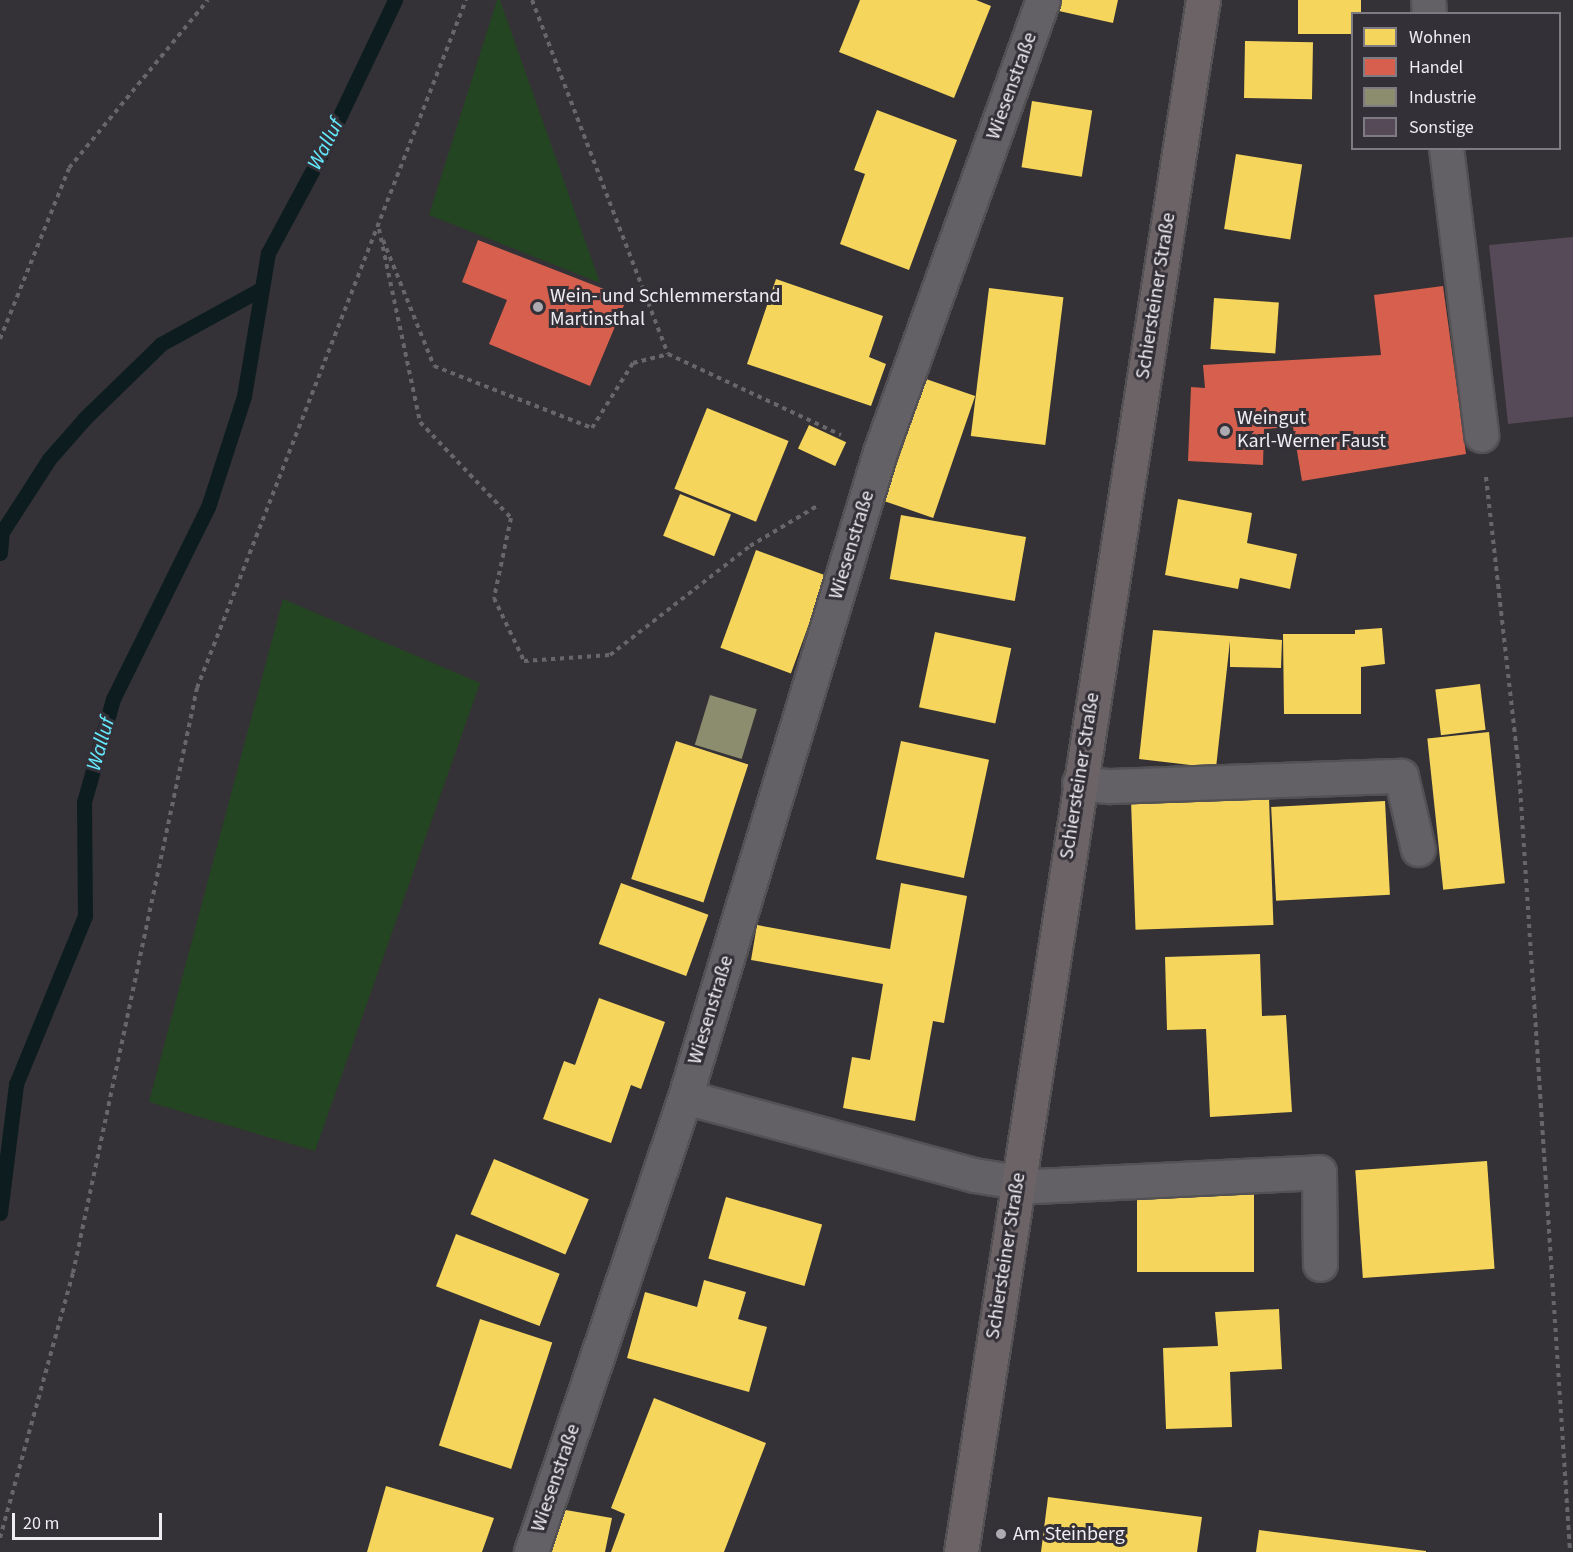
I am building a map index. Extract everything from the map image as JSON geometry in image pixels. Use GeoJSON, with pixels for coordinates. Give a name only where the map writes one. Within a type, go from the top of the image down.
{"type":"FeatureCollection","features":[{"type":"Feature","properties":{"kind":"main road","name":"Schiersteiner Straße"},"geometry":{"type":"LineString","coordinates":[[961,1552],[1016,1184],[1203,0]]}},
{"type":"Feature","properties":{"kind":"street","name":"Wiesenstraße"},"geometry":{"type":"LineString","coordinates":[[531,1552],[685,1097],[877,463],[1043,0]]}},
{"type":"Feature","properties":{"kind":"street"},"geometry":{"type":"LineString","coordinates":[[1446,150],[1481,435]]}},
{"type":"Feature","properties":{"kind":"street"},"geometry":{"type":"LineString","coordinates":[[1079,783],[1110,786],[1401,776],[1418,849]]}},
{"type":"Feature","properties":{"kind":"street"},"geometry":{"type":"LineString","coordinates":[[685,1097],[974,1175],[1016,1184],[1318,1172],[1320,1264]]}},
{"type":"Feature","properties":{"kind":"path"},"geometry":{"type":"LineString","coordinates":[[0,339],[69,168],[208,0]]}},
{"type":"Feature","properties":{"kind":"path"},"geometry":{"type":"LineString","coordinates":[[0,1538],[73,1273],[197,688],[379,228],[466,0]]}},
{"type":"Feature","properties":{"kind":"path"},"geometry":{"type":"LineString","coordinates":[[379,228],[420,422],[511,518],[494,598],[525,661],[610,656],[750,546],[877,463],[668,354],[532,0]]}},
{"type":"Feature","properties":{"kind":"path"},"geometry":{"type":"LineString","coordinates":[[379,228],[434,366],[592,428],[633,363],[668,354]]}},
{"type":"Feature","properties":{"kind":"path"},"geometry":{"type":"LineString","coordinates":[[1481,435],[1519,771],[1570,1552]]}},
{"type":"Feature","properties":{"kind":"green space"},"geometry":{"type":"Polygon","coordinates":[[[497,0],[500,0],[600,283],[429,215],[497,0]]]}},
{"type":"Feature","properties":{"kind":"green space"},"geometry":{"type":"Polygon","coordinates":[[[283,599],[480,683],[315,1151],[149,1102],[283,599]]]}},
{"type":"Feature","properties":{"kind":"building: Wohnen"},"geometry":{"type":"Polygon","coordinates":[[[860,0],[976,0],[991,6],[954,98],[839,52],[860,0]]]}},
{"type":"Feature","properties":{"kind":"building: Wohnen"},"geometry":{"type":"Polygon","coordinates":[[[1062,0],[1118,0],[1113,23],[1059,11],[1062,0]]]}},
{"type":"Feature","properties":{"kind":"building: Wohnen"},"geometry":{"type":"Polygon","coordinates":[[[1298,0],[1361,0],[1361,12],[1351,12],[1351,34],[1298,34],[1298,0]]]}},
{"type":"Feature","properties":{"kind":"building: Wohnen"},"geometry":{"type":"Polygon","coordinates":[[[1245,41],[1313,42],[1312,99],[1244,98],[1245,41]]]}},
{"type":"Feature","properties":{"kind":"building: Wohnen"},"geometry":{"type":"Polygon","coordinates":[[[1032,101],[1092,111],[1082,177],[1022,167],[1032,101]]]}},
{"type":"Feature","properties":{"kind":"building: Wohnen"},"geometry":{"type":"Polygon","coordinates":[[[877,110],[957,140],[909,270],[840,244],[865,174],[854,170],[877,110]]]}},
{"type":"Feature","properties":{"kind":"building: Wohnen"},"geometry":{"type":"Polygon","coordinates":[[[1236,154],[1302,164],[1290,240],[1224,229],[1236,154]]]}},
{"type":"Feature","properties":{"kind":"building: Wohnen"},"geometry":{"type":"Polygon","coordinates":[[[776,279],[883,316],[869,357],[886,364],[871,406],[747,364],[776,279]]]}},
{"type":"Feature","properties":{"kind":"building: Wohnen"},"geometry":{"type":"Polygon","coordinates":[[[989,288],[1063,297],[1045,445],[971,436],[989,288]]]}},
{"type":"Feature","properties":{"kind":"building: Wohnen"},"geometry":{"type":"Polygon","coordinates":[[[1214,298],[1279,303],[1275,353],[1210,349],[1214,298]]]}},
{"type":"Feature","properties":{"kind":"building: Wohnen"},"geometry":{"type":"Polygon","coordinates":[[[926,379],[975,396],[933,518],[884,501],[926,379]]]}},
{"type":"Feature","properties":{"kind":"building: Wohnen"},"geometry":{"type":"Polygon","coordinates":[[[707,408],[789,441],[756,522],[674,489],[707,408]]]}},
{"type":"Feature","properties":{"kind":"building: Wohnen"},"geometry":{"type":"Polygon","coordinates":[[[809,425],[846,442],[835,466],[798,449],[809,425]]]}},
{"type":"Feature","properties":{"kind":"building: Wohnen"},"geometry":{"type":"Polygon","coordinates":[[[680,494],[731,515],[714,556],[663,536],[680,494]]]}},
{"type":"Feature","properties":{"kind":"building: Wohnen"},"geometry":{"type":"Polygon","coordinates":[[[1178,499],[1252,513],[1247,543],[1297,554],[1290,589],[1240,578],[1238,589],[1165,575],[1178,499]]]}},
{"type":"Feature","properties":{"kind":"building: Wohnen"},"geometry":{"type":"Polygon","coordinates":[[[901,515],[1026,537],[1015,601],[890,579],[901,515]]]}},
{"type":"Feature","properties":{"kind":"building: Wohnen"},"geometry":{"type":"Polygon","coordinates":[[[756,550],[826,576],[791,673],[720,648],[756,550]]]}},
{"type":"Feature","properties":{"kind":"building: Wohnen"},"geometry":{"type":"Polygon","coordinates":[[[1382,628],[1385,664],[1361,667],[1361,714],[1284,714],[1283,634],[1355,634],[1355,630],[1382,628]]]}},
{"type":"Feature","properties":{"kind":"building: Wohnen"},"geometry":{"type":"Polygon","coordinates":[[[1153,630],[1282,640],[1281,668],[1230,667],[1230,641],[1216,768],[1139,759],[1153,630]]]}},
{"type":"Feature","properties":{"kind":"building: Wohnen"},"geometry":{"type":"Polygon","coordinates":[[[935,632],[1011,648],[995,724],[919,707],[935,632]]]}},
{"type":"Feature","properties":{"kind":"building: Wohnen"},"geometry":{"type":"Polygon","coordinates":[[[1480,684],[1486,730],[1441,735],[1435,689],[1480,684]]]}},
{"type":"Feature","properties":{"kind":"building: Wohnen"},"geometry":{"type":"Polygon","coordinates":[[[1489,732],[1505,883],[1443,890],[1427,738],[1489,732]]]}},
{"type":"Feature","properties":{"kind":"building: Wohnen"},"geometry":{"type":"Polygon","coordinates":[[[676,741],[748,764],[703,902],[631,879],[676,741]]]}},
{"type":"Feature","properties":{"kind":"building: Wohnen"},"geometry":{"type":"Polygon","coordinates":[[[901,741],[989,760],[964,878],[876,859],[901,741]]]}},
{"type":"Feature","properties":{"kind":"building: Wohnen"},"geometry":{"type":"Polygon","coordinates":[[[1269,798],[1273,925],[1136,930],[1131,803],[1269,798]]]}},
{"type":"Feature","properties":{"kind":"building: Wohnen"},"geometry":{"type":"Polygon","coordinates":[[[1385,801],[1390,895],[1276,901],[1271,807],[1385,801]]]}},
{"type":"Feature","properties":{"kind":"building: Wohnen"},"geometry":{"type":"Polygon","coordinates":[[[621,883],[708,915],[686,976],[599,944],[621,883]]]}},
{"type":"Feature","properties":{"kind":"building: Wohnen"},"geometry":{"type":"Polygon","coordinates":[[[901,883],[967,896],[944,1023],[933,1021],[915,1121],[843,1108],[852,1057],[870,1060],[883,984],[751,960],[757,925],[890,949],[901,883]]]}},
{"type":"Feature","properties":{"kind":"building: Wohnen"},"geometry":{"type":"Polygon","coordinates":[[[1260,954],[1262,1016],[1286,1015],[1292,1112],[1210,1117],[1206,1029],[1167,1030],[1165,957],[1260,954]]]}},
{"type":"Feature","properties":{"kind":"building: Wohnen"},"geometry":{"type":"Polygon","coordinates":[[[599,998],[665,1022],[641,1089],[631,1085],[611,1143],[543,1119],[564,1061],[575,1065],[599,998]]]}},
{"type":"Feature","properties":{"kind":"building: Wohnen"},"geometry":{"type":"Polygon","coordinates":[[[494,1159],[589,1199],[565,1254],[471,1214],[494,1159]]]}},
{"type":"Feature","properties":{"kind":"building: Wohnen"},"geometry":{"type":"Polygon","coordinates":[[[1487,1161],[1495,1269],[1363,1278],[1355,1170],[1487,1161]]]}},
{"type":"Feature","properties":{"kind":"building: Wohnen"},"geometry":{"type":"Polygon","coordinates":[[[1137,1191],[1254,1191],[1254,1272],[1137,1272],[1137,1191]]]}},
{"type":"Feature","properties":{"kind":"building: Wohnen"},"geometry":{"type":"Polygon","coordinates":[[[726,1197],[822,1225],[804,1286],[708,1259],[726,1197]]]}},
{"type":"Feature","properties":{"kind":"building: Wohnen"},"geometry":{"type":"Polygon","coordinates":[[[456,1234],[560,1274],[540,1326],[436,1286],[456,1234]]]}},
{"type":"Feature","properties":{"kind":"building: Wohnen"},"geometry":{"type":"Polygon","coordinates":[[[704,1280],[746,1292],[738,1319],[767,1327],[749,1392],[627,1358],[645,1292],[697,1307],[704,1280]]]}},
{"type":"Feature","properties":{"kind":"building: Wohnen"},"geometry":{"type":"Polygon","coordinates":[[[1279,1309],[1282,1369],[1230,1372],[1232,1427],[1166,1429],[1163,1348],[1218,1346],[1215,1312],[1279,1309]]]}},
{"type":"Feature","properties":{"kind":"building: Wohnen"},"geometry":{"type":"Polygon","coordinates":[[[480,1319],[552,1342],[511,1469],[439,1445],[480,1319]]]}},
{"type":"Feature","properties":{"kind":"building: Wohnen"},"geometry":{"type":"Polygon","coordinates":[[[654,1398],[766,1443],[724,1552],[611,1552],[625,1514],[611,1508],[654,1398]]]}},
{"type":"Feature","properties":{"kind":"building: Wohnen"},"geometry":{"type":"Polygon","coordinates":[[[386,1486],[494,1518],[482,1552],[367,1552],[386,1486]]]}},
{"type":"Feature","properties":{"kind":"building: Wohnen"},"geometry":{"type":"Polygon","coordinates":[[[1048,1497],[1202,1517],[1197,1552],[1041,1552],[1048,1497]]]}},
{"type":"Feature","properties":{"kind":"building: Wohnen"},"geometry":{"type":"Polygon","coordinates":[[[560,1509],[612,1518],[605,1552],[552,1552],[560,1509]]]}},
{"type":"Feature","properties":{"kind":"building: Wohnen"},"geometry":{"type":"Polygon","coordinates":[[[1259,1530],[1426,1551],[1426,1552],[1256,1552],[1259,1530]]]}},
{"type":"Feature","properties":{"kind":"building: Handel"},"geometry":{"type":"Polygon","coordinates":[[[478,240],[627,298],[590,386],[489,344],[507,300],[462,282],[478,240]]]}},
{"type":"Feature","properties":{"kind":"building: Handel"},"geometry":{"type":"Polygon","coordinates":[[[1443,286],[1466,454],[1302,481],[1293,427],[1264,429],[1263,465],[1188,461],[1191,387],[1205,388],[1203,365],[1381,355],[1374,295],[1443,286]]]}},
{"type":"Feature","properties":{"kind":"building: Industrie"},"geometry":{"type":"Polygon","coordinates":[[[710,695],[757,709],[742,759],[695,745],[710,695]]]}},
{"type":"Feature","properties":{"kind":"building: Sonstige"},"geometry":{"type":"Polygon","coordinates":[[[1573,237],[1573,417],[1508,424],[1489,245],[1573,237]]]}},
{"type":"Feature","properties":{"kind":"waterway","name":"Walluf"},"geometry":{"type":"LineString","coordinates":[[0,1213],[16,1084],[85,916],[84,802],[113,699],[208,507],[244,396],[268,253],[324,149],[395,0]]}},
{"type":"Feature","properties":{"kind":"waterway","name":"Walluf"},"geometry":{"type":"LineString","coordinates":[[0,553],[2,532],[49,459],[85,418],[161,344],[261,289]]}},
{"type":"Feature","properties":{"kind":"place","name":"Wein- und Schlemmerstand Martinsthal"},"geometry":{"type":"Point","coordinates":[538,307]}},
{"type":"Feature","properties":{"kind":"place","name":"Weingut Karl-Werner Faust"},"geometry":{"type":"Point","coordinates":[1225,431]}},
{"type":"Feature","properties":{"kind":"place","name":"Am Steinberg"},"geometry":{"type":"Point","coordinates":[1001,1534]}}]}
